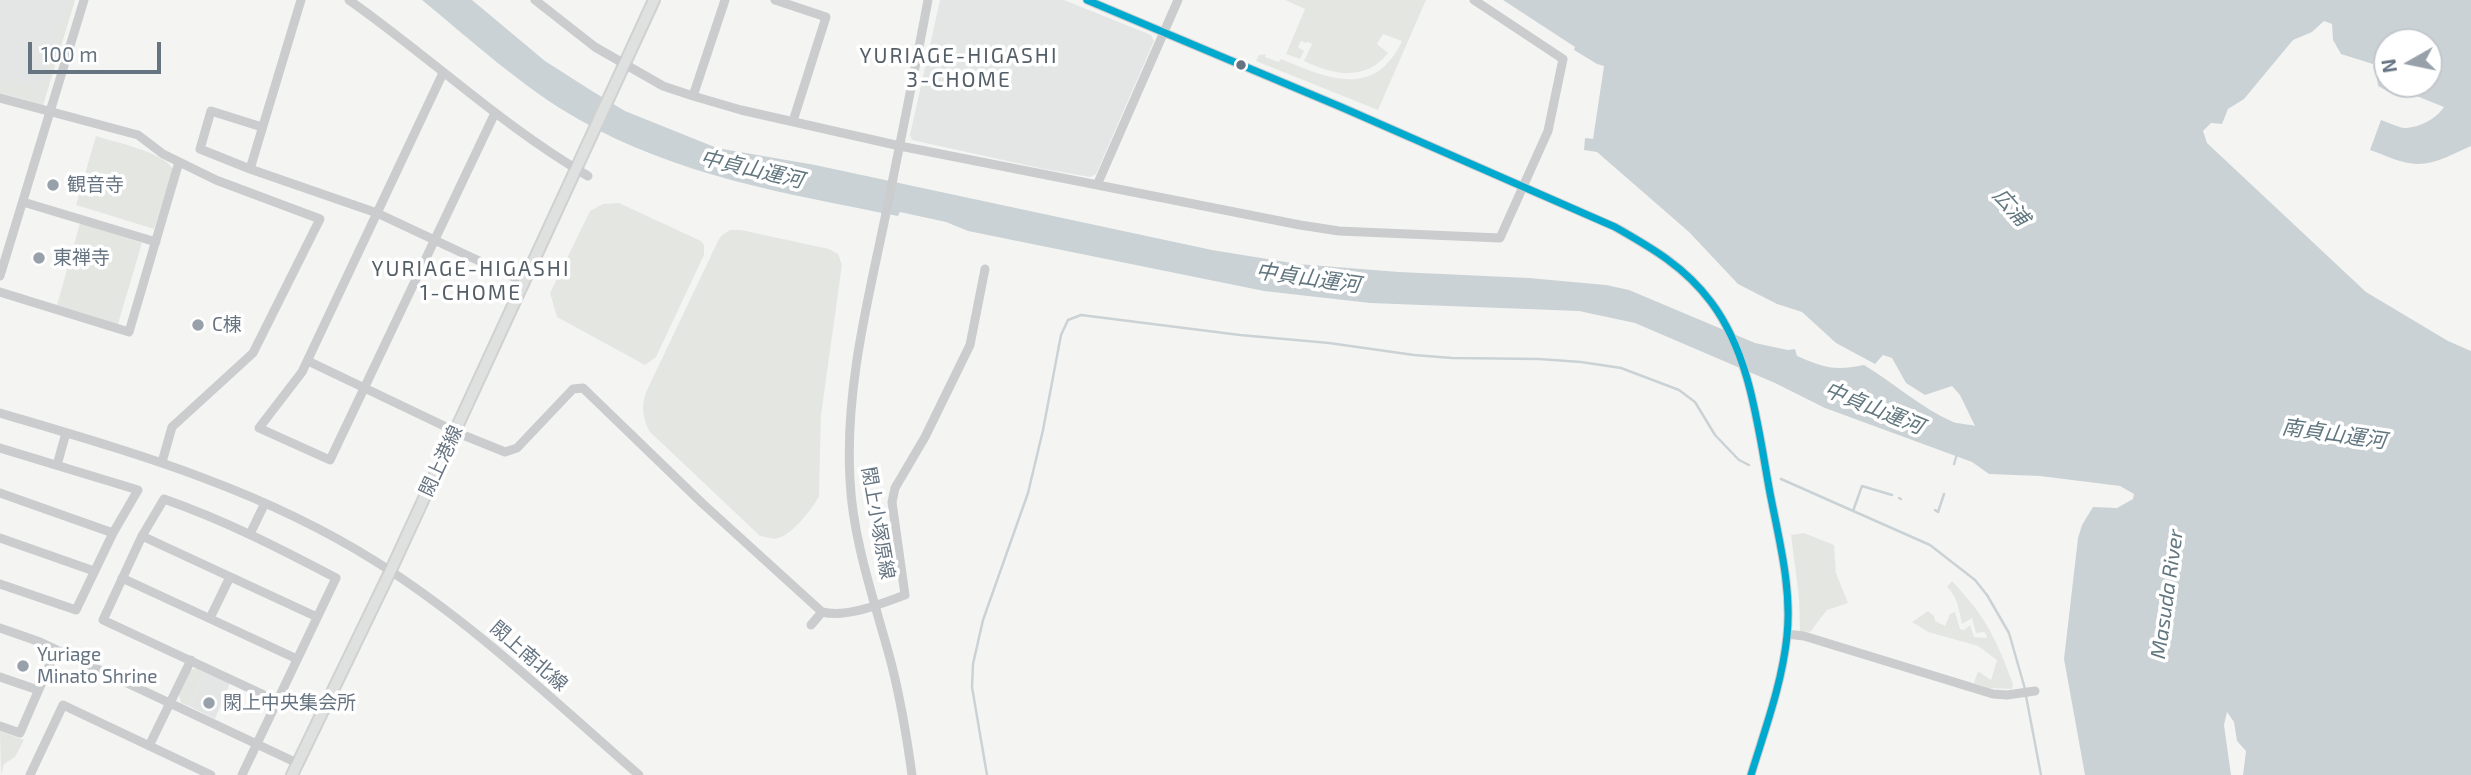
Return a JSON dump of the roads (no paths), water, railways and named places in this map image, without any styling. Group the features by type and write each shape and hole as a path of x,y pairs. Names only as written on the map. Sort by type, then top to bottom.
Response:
{"main road":[{"path":"625,65 654,0"},
{"name":"閖上港線","path":"292,775 390,572 625,65"}],"street":[{"path":"0,276 84,0"},
{"path":"250,169 301,0"},
{"path":"349,0 554,157 588,176"},
{"path":"536,0 595,47 663,86 741,110 900,146 1300,225 1339,231 1500,239 1548,131 1563,59 1474,0"},
{"path":"693,96 725,0"},
{"path":"775,0 826,17 793,121"},
{"path":"900,146 928,0"},
{"path":"1087,0 1615,227 1658,251 1699,287 1729,331 1749,386 1786,582 1787,634 1778,687 1751,775"},
{"path":"1097,185 1178,0"},
{"path":"443,73 302,372 259,428 330,460 495,113"},
{"path":"0,98 138,135 163,154 216,180 320,219 253,354 172,427 162,462"},
{"path":"262,127 211,111 200,149 377,214 524,282"},
{"name":"閖上小塚原線","path":"900,146 852,389 848,437 850,484 858,533 900,701 912,775"},
{"path":"0,292 129,332 179,162"},
{"path":"23,202 156,242"},
{"path":"307,361 454,432 497,450 510,452 522,443 573,389 583,388 702,503 822,612 835,614 905,595 892,502 895,488 925,437 970,345 985,269"},
{"name":"閖上南北線","path":"0,414 162,462 265,503 374,560 484,639 639,775"},
{"path":"57,466 66,433"},
{"path":"0,448 138,490 113,533 76,610 0,584"},
{"path":"0,494 113,533"},
{"path":"242,775 278,701 335,578 250,534 164,499 142,536 103,620 278,701"},
{"path":"250,534 265,503"},
{"path":"142,536 317,617"},
{"path":"0,538 94,571"},
{"path":"210,618 230,577"},
{"path":"122,578 297,659"},
{"path":"811,625 822,612"},
{"path":"0,628 57,650 298,763"},
{"path":"1787,634 1804,636 1993,694 2032,692"},
{"path":"0,726 20,733 57,650"},
{"path":"149,746 191,660"},
{"path":"0,677 38,690"},
{"path":"30,775 63,705 211,775"}],"water":[{"path":"422,0 472,0 545,61 625,111 717,148 815,165 1212,250 1298,264 1529,278 1606,285 1629,290 1755,343 1795,349 1797,356 1815,363 1837,368 1864,365 1941,416 1953,422 1975,426 1960,395 1952,386 1925,395 1906,383 1892,358 1883,355 1875,364 1836,343 1802,312 1777,304 1738,284 1689,232 1597,152 1584,150 1585,138 1593,139 1604,66 1574,50 1575,47 1503,0 2471,0 2471,146 2425,164 2400,161 2370,150 2381,120 2404,128 2421,125 2444,107 2422,98 2443,98 2443,28 2373,28 2373,64 2341,54 2333,40 2332,24 2324,21 2312,32 2293,40 2244,99 2228,109 2222,124 2211,123 2203,131 2207,143 2366,292 2448,341 2471,351 2471,775 2243,775 2246,751 2237,741 2234,722 2227,712 2224,725 2231,775 2085,775 2064,659 2078,538 2093,507 2117,508 2133,499 2134,494 2120,486 2040,476 1989,474 1972,462 1825,408 1775,383 1635,323 1579,311 1370,303 1264,291 968,231 946,222 900,212 898,216 734,181 654,155 616,139 557,106"}],"waterway":[{"path":"987,775 972,687 973,664 983,620 1028,493 1061,335 1068,320 1081,315 1414,355 1539,359 1621,368 1679,390 1695,402 1715,435 1739,460 1749,465"},
{"path":"1954,464 1957,454"},
{"path":"1781,479 1930,545 1975,580 2009,633 2025,689"},
{"path":"1853,511 1862,486 1892,495"},
{"path":"1935,510 1938,512 1944,494"},
{"path":"2026,696 2041,775"}],"place":[{"name":"観音寺","path":"53,185"},
{"name":"東禅寺","path":"39,258"},
{"name":"C棟","path":"198,325"},
{"name":"Yuriage Minato Shrine","path":"23,666"},
{"name":"閖上中央集会所","path":"209,703"}],"district":[{"name":"YURIAGE-HIGASHI 3-CHOME","path":"959,68"},
{"name":"YURIAGE-HIGASHI 1-CHOME","path":"471,281"}],"water label":[{"name":"中貞山運河","path":"752,169"},
{"name":"広浦","path":"2011,207"},
{"name":"中貞山運河","path":"1308,278"},
{"name":"中貞山運河","path":"1874,408"},
{"name":"南貞山運河","path":"2334,434"},
{"name":"Masuda River","path":"2167,594"}]}
